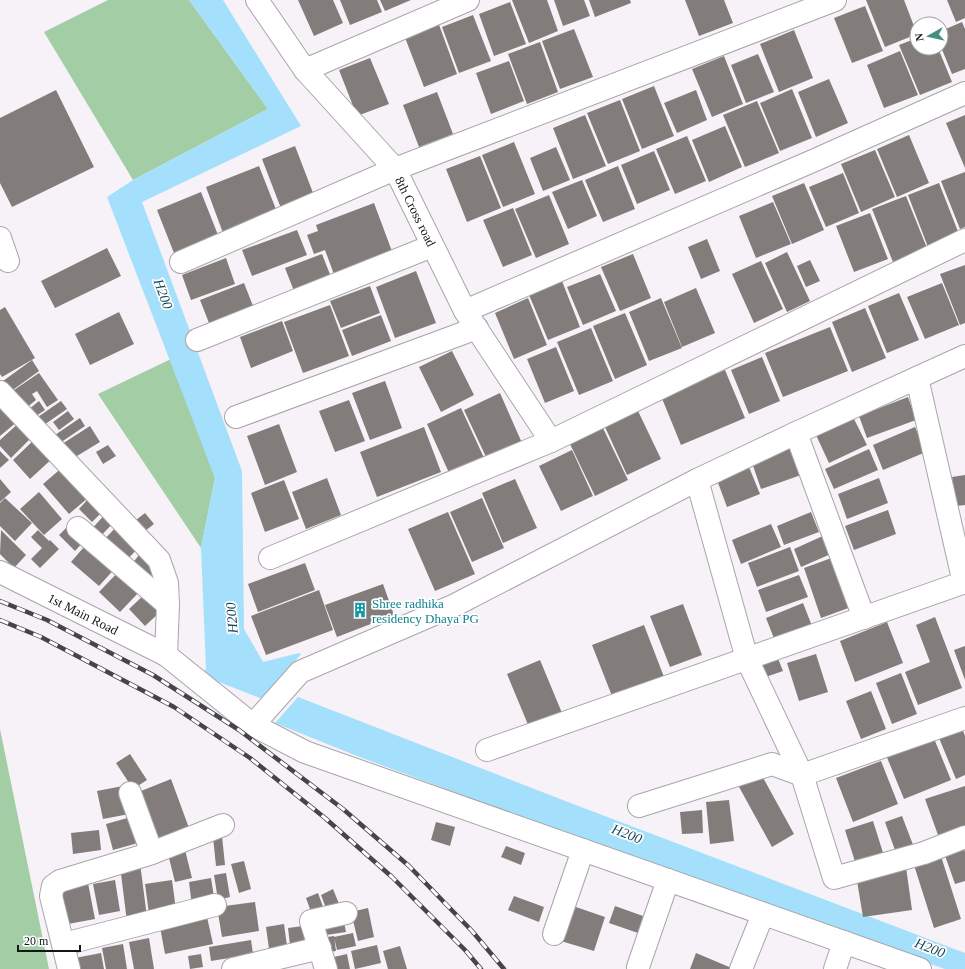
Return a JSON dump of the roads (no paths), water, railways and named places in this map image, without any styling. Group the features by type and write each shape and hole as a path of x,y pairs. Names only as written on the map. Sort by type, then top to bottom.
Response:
{"street":[{"name":"8th Cross road","path":"257,0 304,70 395,169 432,246 471,320 551,441"},
{"path":"304,70 468,0"},
{"path":"182,262 395,169 835,0"},
{"path":"236,418 471,320 815,160 965,93"},
{"path":"0,238 8,261"},
{"path":"270,558 551,441 965,240"},
{"path":"197,340 432,246"},
{"path":"253,726 300,672 455,605 697,480 965,356"},
{"path":"487,750 964,583 917,378"},
{"path":"0,392 159,560 167,583 168,605 166,655"},
{"path":"796,433 864,618"},
{"path":"697,480 747,659 802,775 834,878 924,853 965,837"},
{"path":"78,528 168,605"},
{"name":"1st Main Road","path":"0,572 166,655 253,726 306,752 920,969"},
{"path":"639,806 772,764 802,775 965,718"},
{"path":"130,793 152,853"},
{"path":"69,969 51,896 54,886 60,881 152,853 223,825"},
{"path":"554,934 583,850"},
{"path":"638,967 668,880"},
{"path":"64,944 216,905"},
{"path":"326,969 311,921 346,914"},
{"path":"741,969 763,914"},
{"path":"835,969 844,942"},
{"path":"233,969 320,948"}],"water":[{"name":"H200","path":"189,0 223,0 301,126 142,202 242,471 244,629 263,662 299,653 301,654 265,700 201,675 206,669 201,548 215,478 107,197 133,180 268,109"},
{"name":"H200","path":"298,697 568,802 965,953 965,969 945,969 772,910 357,756 275,723"}],"railway":[{"path":"0,601 47,620 153,675 239,730 343,809 409,866 472,931 504,969"},
{"path":"0,620 41,637 174,707 250,758 325,818 392,877 466,951 481,969"}],"place":[{"name":"Shree radhika residency Dhaya PG","path":"360,610"}]}
